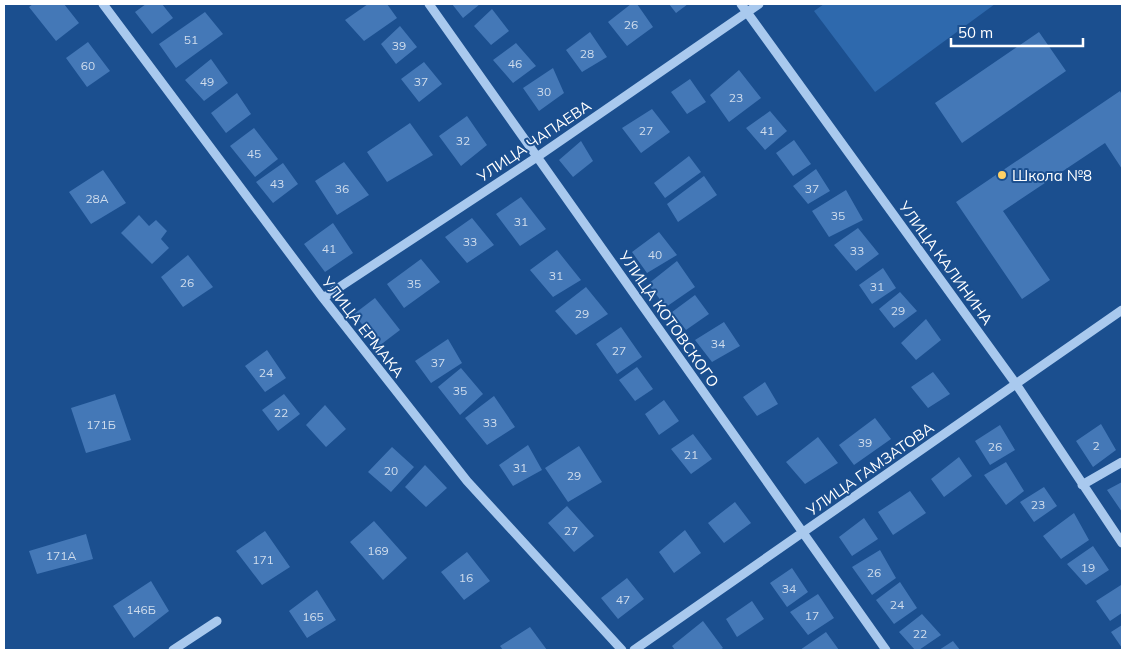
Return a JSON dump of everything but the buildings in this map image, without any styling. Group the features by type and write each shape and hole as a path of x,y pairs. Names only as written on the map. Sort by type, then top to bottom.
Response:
{"street":[{"name":"УЛИЦА ЕРМАКА","path":"103,4 323,298 467,481 622,650"},
{"name":"УЛИЦА КОТОВСКОГО","path":"429,4 886,650"},
{"name":"УЛИЦА КАЛИНИНА","path":"741,4 1016,384 1122,543"},
{"name":"УЛИЦА ЧАПАЕВА","path":"323,298 537,157 759,4"},
{"name":"УЛИЦА ГАМЗАТОВА","path":"634,650 1122,310"},
{"path":"1082,485 1122,462"},
{"path":"174,650 217,621"}],"shaded area":[{"path":"824,4 995,4 875,92 814,11"}],"place":[{"name":"Школа №8","path":"1002,175"}]}
